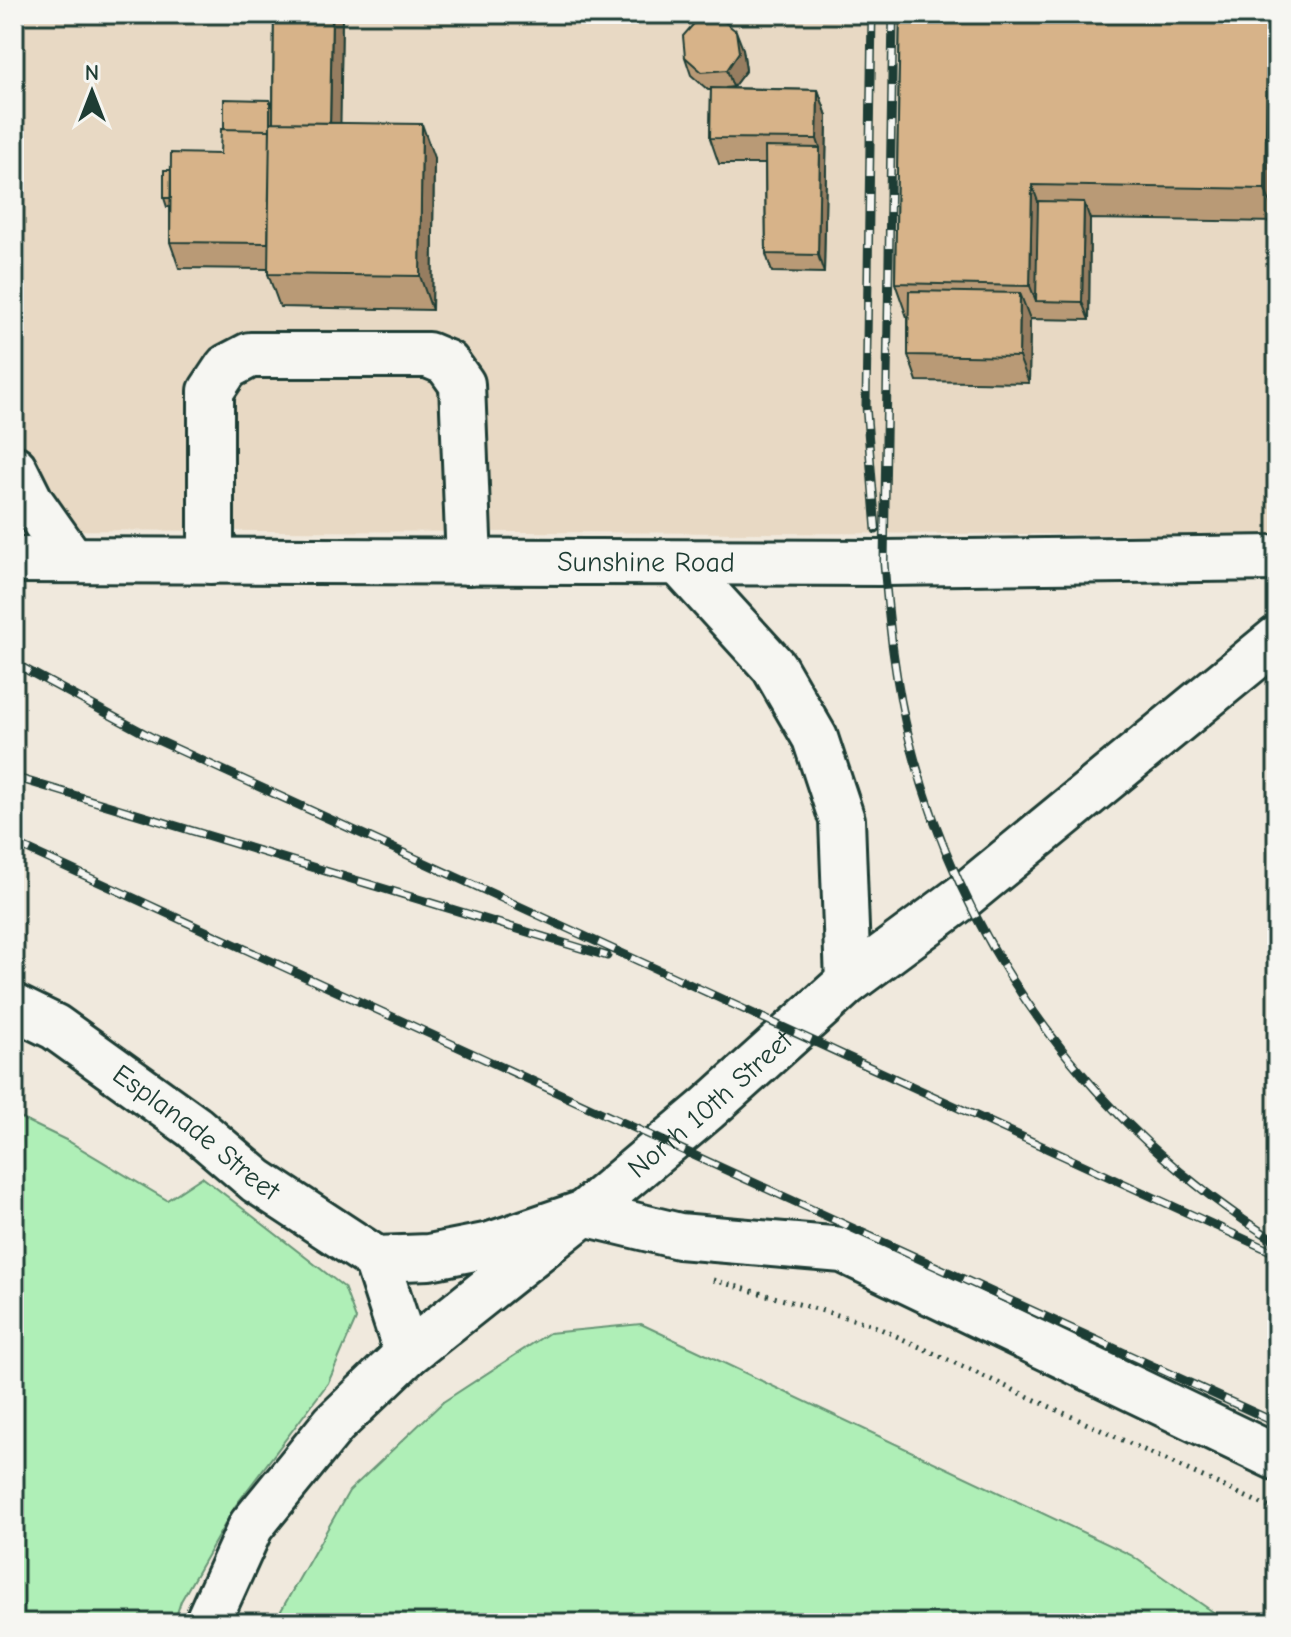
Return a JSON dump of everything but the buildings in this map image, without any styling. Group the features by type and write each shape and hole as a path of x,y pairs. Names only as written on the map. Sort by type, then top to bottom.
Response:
{"street":[{"path":"211,561 211,391 227,367 250,355 428,355 447,363 462,384 469,562"},
{"path":"14,468 31,502 72,560"},
{"name":"Sunshine Road","path":"14,560 679,563 1277,558"},
{"path":"679,563 774,667 815,738 842,820 848,982"},
{"name":"North 10th Street","path":"207,1623 251,1526 334,1424 407,1354 584,1213 707,1109 848,982 964,896 1277,639"},
{"name":"Esplanade Street","path":"14,1007 55,1027 194,1127 257,1181 376,1259"},
{"path":"407,1354 376,1259 429,1257 490,1245 584,1213 679,1236 843,1250 1277,1458"}],"path":[{"path":"698,1275 870,1324 1277,1511"}],"shaded area":[{"path":"14,14 1277,14 1277,535 14,530"}],"green space":[{"path":"14,1115 68,1141 167,1200 202,1177 344,1287 356,1319 328,1383 236,1505 181,1601 174,1623 14,1623"},
{"path":"641,1324 1131,1555 1229,1623 274,1623 349,1491 443,1402 549,1333"}],"railway":[{"path":"872,14 866,406 876,530"},
{"path":"893,14 884,563 900,698 934,819 964,892 1001,962 1045,1028 1095,1089 1150,1145 1211,1196 1277,1242"},
{"path":"14,663 153,738 1277,1254"},
{"path":"14,777 607,956"},
{"path":"14,843 1277,1423"}]}
